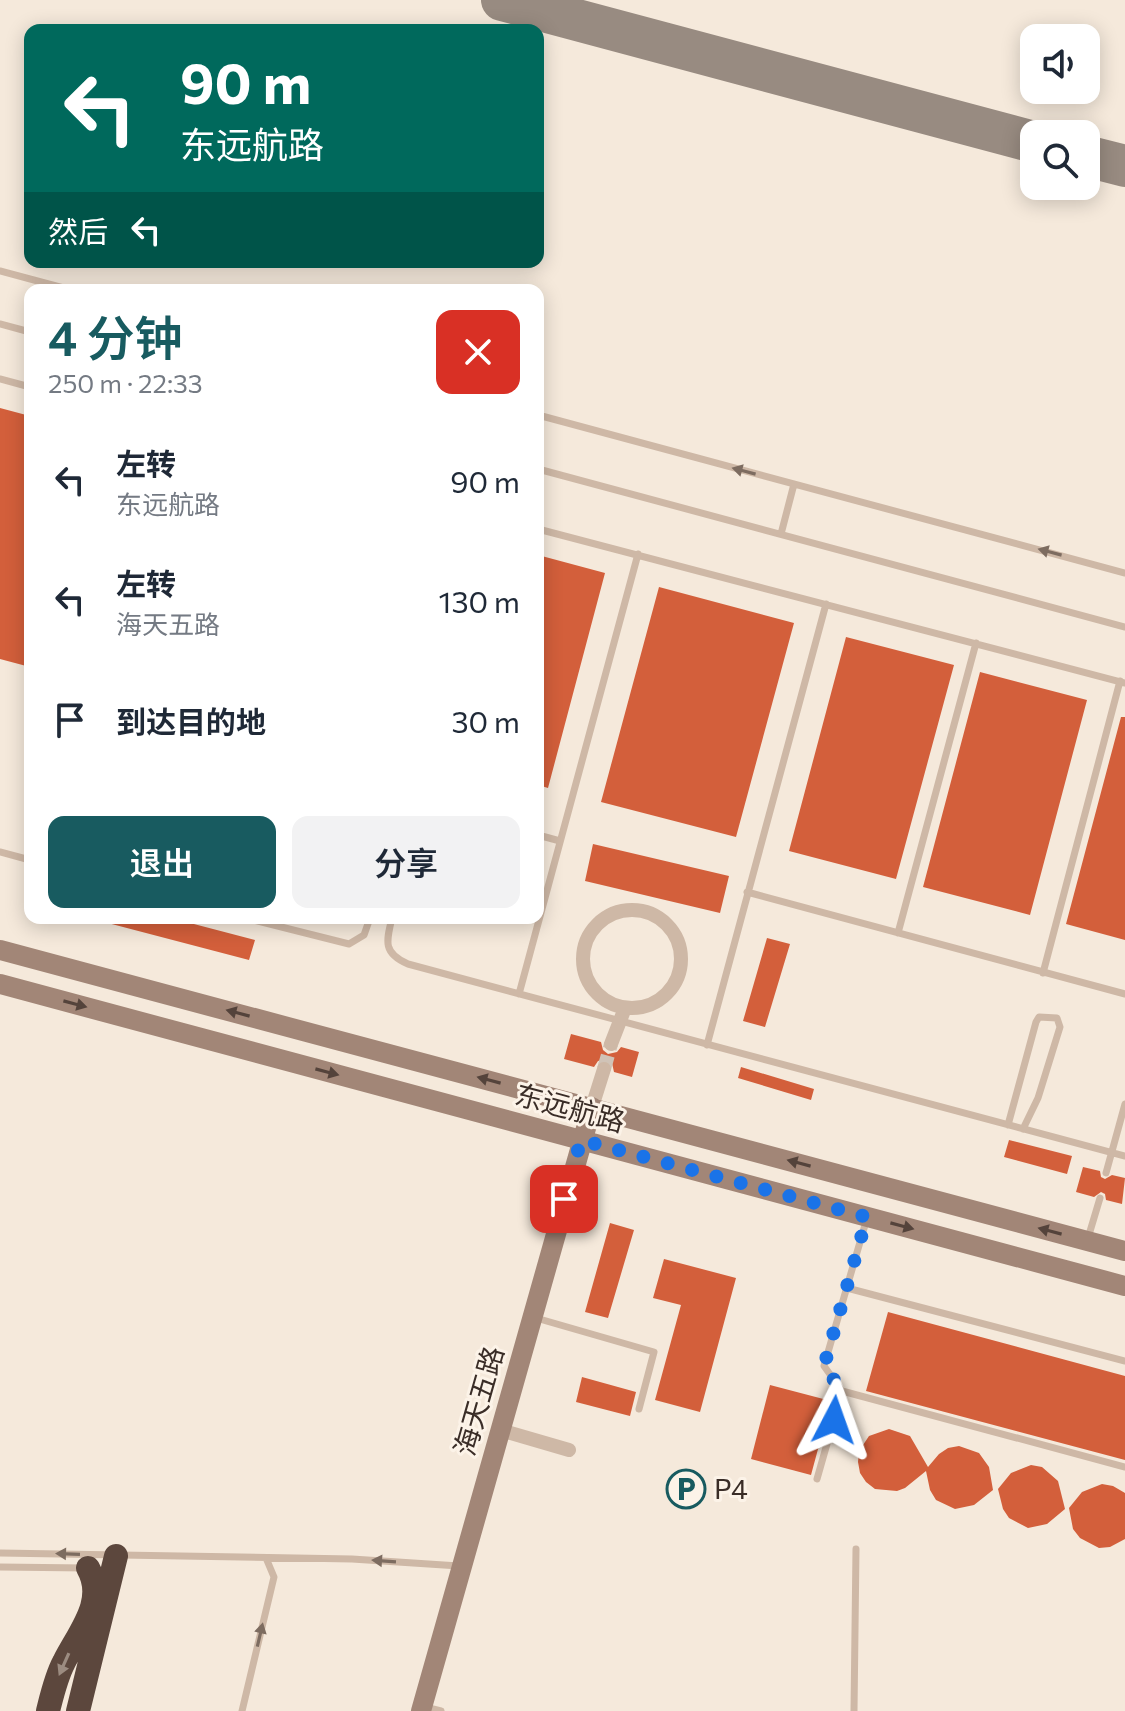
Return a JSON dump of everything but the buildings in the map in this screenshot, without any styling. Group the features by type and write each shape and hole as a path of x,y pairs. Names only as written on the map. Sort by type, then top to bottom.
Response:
{"highway":[{"path":"78,1711 116,1556"},
{"path":"48,1711 62,1665 95,1603 96,1582 88,1568"}],"street":[{"path":"611,1044 622,1015 661,999 674,985 681,968 680,949 673,931 661,919 645,911 628,909 611,914 597,924 585,943 583,964 590,985 622,1015"},
{"name":"东远航路","path":"0,950 1125,1251"},
{"name":"东远航路","path":"0,984 1125,1286"},
{"path":"592,1107 604,1069"},
{"name":"海天五路","path":"428,1710 462,1566 592,1107"},
{"path":"500,1430 569,1450"}],"lane":[{"path":"0,271 49,284"},
{"path":"0,324 24,330"},
{"path":"0,379 24,385"},
{"path":"544,417 1125,573"},
{"path":"544,471 1125,627"},
{"path":"781,534 794,484"},
{"path":"544,530 1122,682 1043,973"},
{"path":"544,901 638,554"},
{"path":"707,1045 826,604"},
{"path":"898,933 976,643"},
{"path":"544,837 560,841"},
{"path":"0,852 24,858"},
{"path":"747,892 1125,994"},
{"path":"270,924 349,944 364,935 368,924"},
{"path":"391,924 389,950 395,958 519,994 622,1015 707,1045 1125,1156"},
{"path":"519,994 538,924"},
{"path":"1008,1125 1036,1022 1039,1017 1057,1018 1060,1027 1038,1098 1023,1129"},
{"path":"1106,1173 1125,1104"},
{"path":"1087,1241 1100,1198"},
{"path":"867,1217 824,1366 842,1391 1125,1467"},
{"path":"847,1288 1125,1361"},
{"path":"531,1316 654,1352 639,1409"},
{"path":"817,1479 842,1391"},
{"path":"854,1711 856,1549"},
{"path":"0,1553 352,1559 462,1566"},
{"path":"242,1711 274,1577 266,1558"},
{"path":"0,1567 88,1568"}],"taxiway":[{"path":"502,0 1020,138"},
{"path":"1100,160 1125,166"}],"tunnel":[{"path":"604,1069 611,1044"}],"place":[{"name":"P4","path":"686,1489"}],"route":[{"path":"564,1199 581,1140 867,1217 824,1366 842,1391 834,1420"}]}
